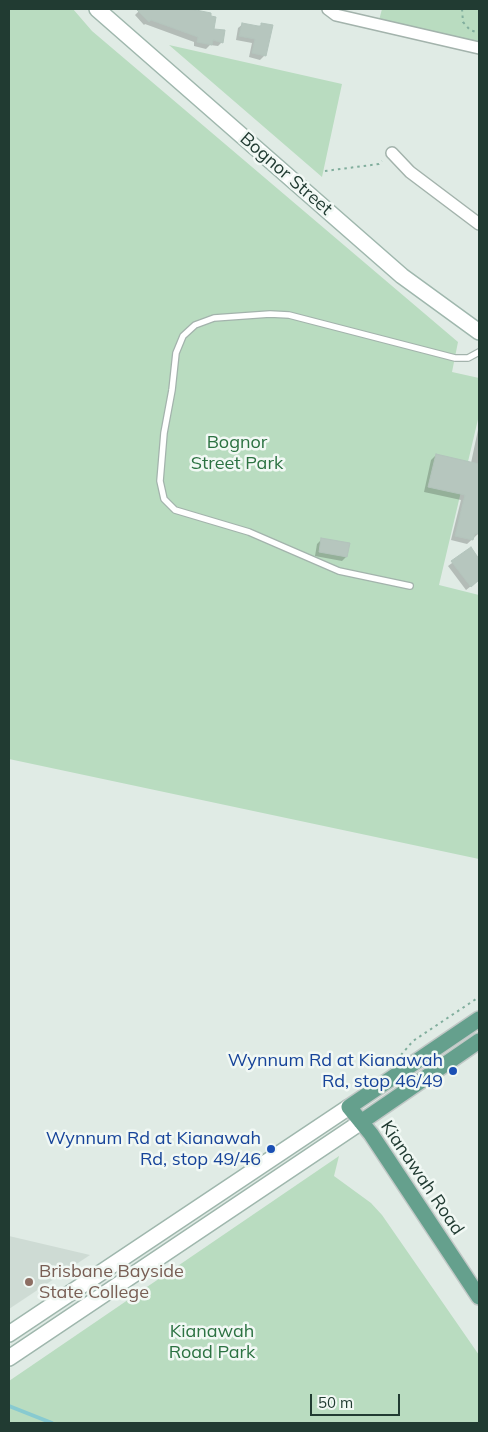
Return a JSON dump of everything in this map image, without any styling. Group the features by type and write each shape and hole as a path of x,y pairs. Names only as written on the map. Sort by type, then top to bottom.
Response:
{"main road":[{"name":"Bognor Street","path":"98,9 402,276 479,332"},
{"path":"9,1334 479,1019"},
{"path":"9,1358 479,1041"},
{"name":"Kianawah Road","path":"349,1107 479,1297"}],"street":[{"path":"328,9 336,15 479,48"},
{"path":"392,154 410,172 479,224"}],"lane":[{"path":"410,586 339,571 249,532 175,510 164,499 160,481 164,433 172,390 176,353 183,336 195,325 214,318 270,314 289,315 456,358 468,358 479,352"}],"path":[{"path":"462,9 463,22 470,30 479,33"},
{"path":"325,171 379,164 392,154"}],"shaded area":[{"name":"Brisbane Bayside State College","path":"9,1236 90,1255 9,1309"}],"green space":[{"name":"Bognor Street Park","path":"9,9 73,9 92,31 458,342 452,372 479,378 479,415 439,585 479,595 479,859 9,759"},
{"path":"382,9 479,9 479,48 378,24"},
{"path":"169,45 342,84 322,177"},
{"name":"Kianawah Road Park","path":"339,1156 334,1176 371,1203 382,1215 479,1355 479,1423 9,1423 9,1381"}],"building":[{"path":"136,9 191,9 211,13 211,16 216,17 214,29 225,30 223,43 213,40 212,45 197,42 198,37 151,20 149,22"},
{"path":"242,23 258,26 261,26 261,23 273,25 266,56 252,53 255,39 239,36"},
{"path":"436,454 479,464 479,534 475,533 473,540 455,536 465,495 428,487"},
{"path":"321,538 350,543 347,557 319,552"},
{"path":"471,547 479,559 479,580 471,587 451,561"}],"waterway":[{"path":"9,1406 52,1423"}],"place":[{"name":"Wynnum Rd at Kianawah Rd, stop 46/49","path":"453,1071"},
{"name":"Wynnum Rd at Kianawah Rd, stop 49/46","path":"271,1149"},
{"name":"Brisbane Bayside State College","path":"29,1282"}]}
